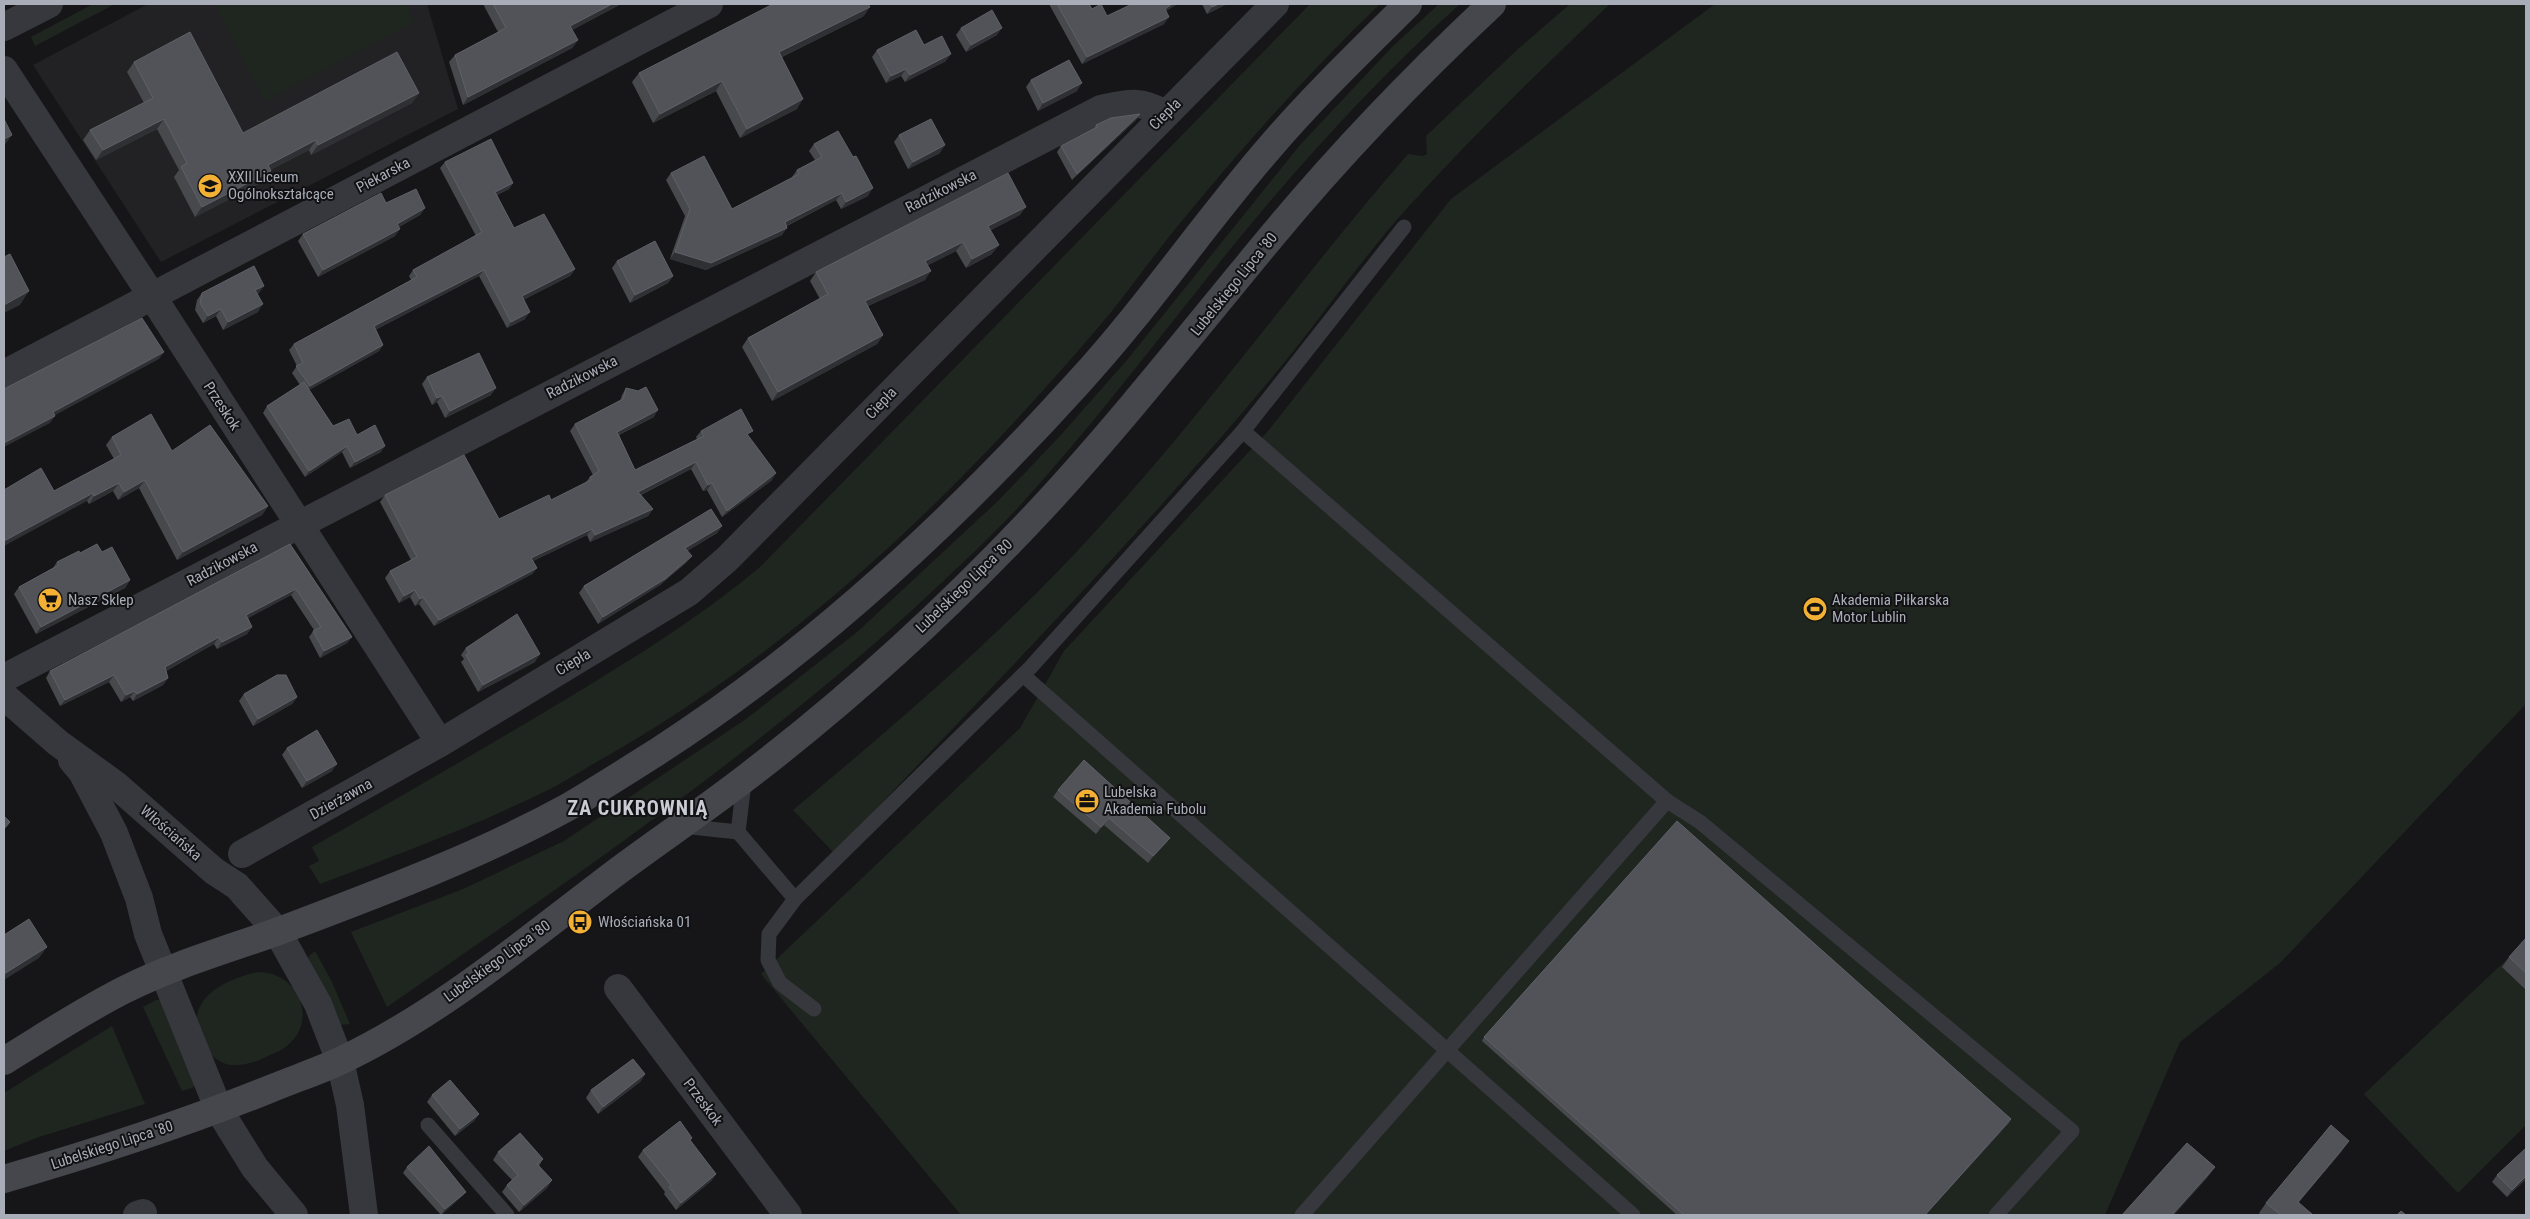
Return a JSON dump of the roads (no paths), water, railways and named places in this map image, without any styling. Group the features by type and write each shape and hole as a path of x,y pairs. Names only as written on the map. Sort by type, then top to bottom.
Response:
{"main road":[{"path":"4,1061 122,991 164,972 277,932 439,868 569,807 664,747 778,666 859,599 968,497 1079,382 1270,147 1342,70 1408,4"},
{"name":"Lubelskiego Lipca '80","path":"4,1179 219,1110 340,1060 377,1041 448,997 748,776 847,695 948,604 1047,503 1167,366 1274,234 1339,159 1427,64 1492,4"}],"street":[{"path":"4,28 49,4"},
{"name":"Piekarska","path":"4,374 709,4"},
{"name":"Ciepła","path":"440,743 689,592 727,559 1165,114 1267,7"},
{"name":"Przeskok","path":"4,70 440,743"},
{"name":"Radzikowska","path":"4,678 1101,109 1131,102 1150,105 1165,114"},
{"name":"Włościańska","path":"4,696 58,743 116,785 214,871 237,886 277,932 318,1004 340,1060"},
{"name":"Włościańska","path":"58,743 82,772 114,833 139,898 148,934 219,1110"},
{"name":"Dzierżawna","path":"242,854 440,743"},
{"name":"Przeskok","path":"618,988 788,1215"},
{"path":"340,1060 350,1105 364,1215"},
{"path":"219,1110 255,1168 294,1215"}],"lane":[{"path":"814,1009 780,983 768,960 769,934 795,899 1023,675 1243,431 1404,227"},
{"path":"1243,431 1667,801 1700,822 2072,1131 1996,1215"},
{"path":"1023,675 1633,1215"},
{"path":"738,832 743,791 748,776"},
{"path":"1302,1215 1667,801"},
{"path":"680,826 738,832 795,899"},
{"path":"428,1125 507,1215"}],"place":[{"name":"XXII Liceum Ogólnokształcące","path":"210,186"},
{"name":"Nasz Sklep","path":"50,600"},
{"name":"Akademia Piłkarska Motor Lublin","path":"1815,609"},
{"name":"Lubelska Akademia Fubolu","path":"1087,801"},
{"name":"Włościańska 01","path":"580,922"}],"district":[{"name":"ZA CUKROWNIĄ","path":"638,808"}]}
